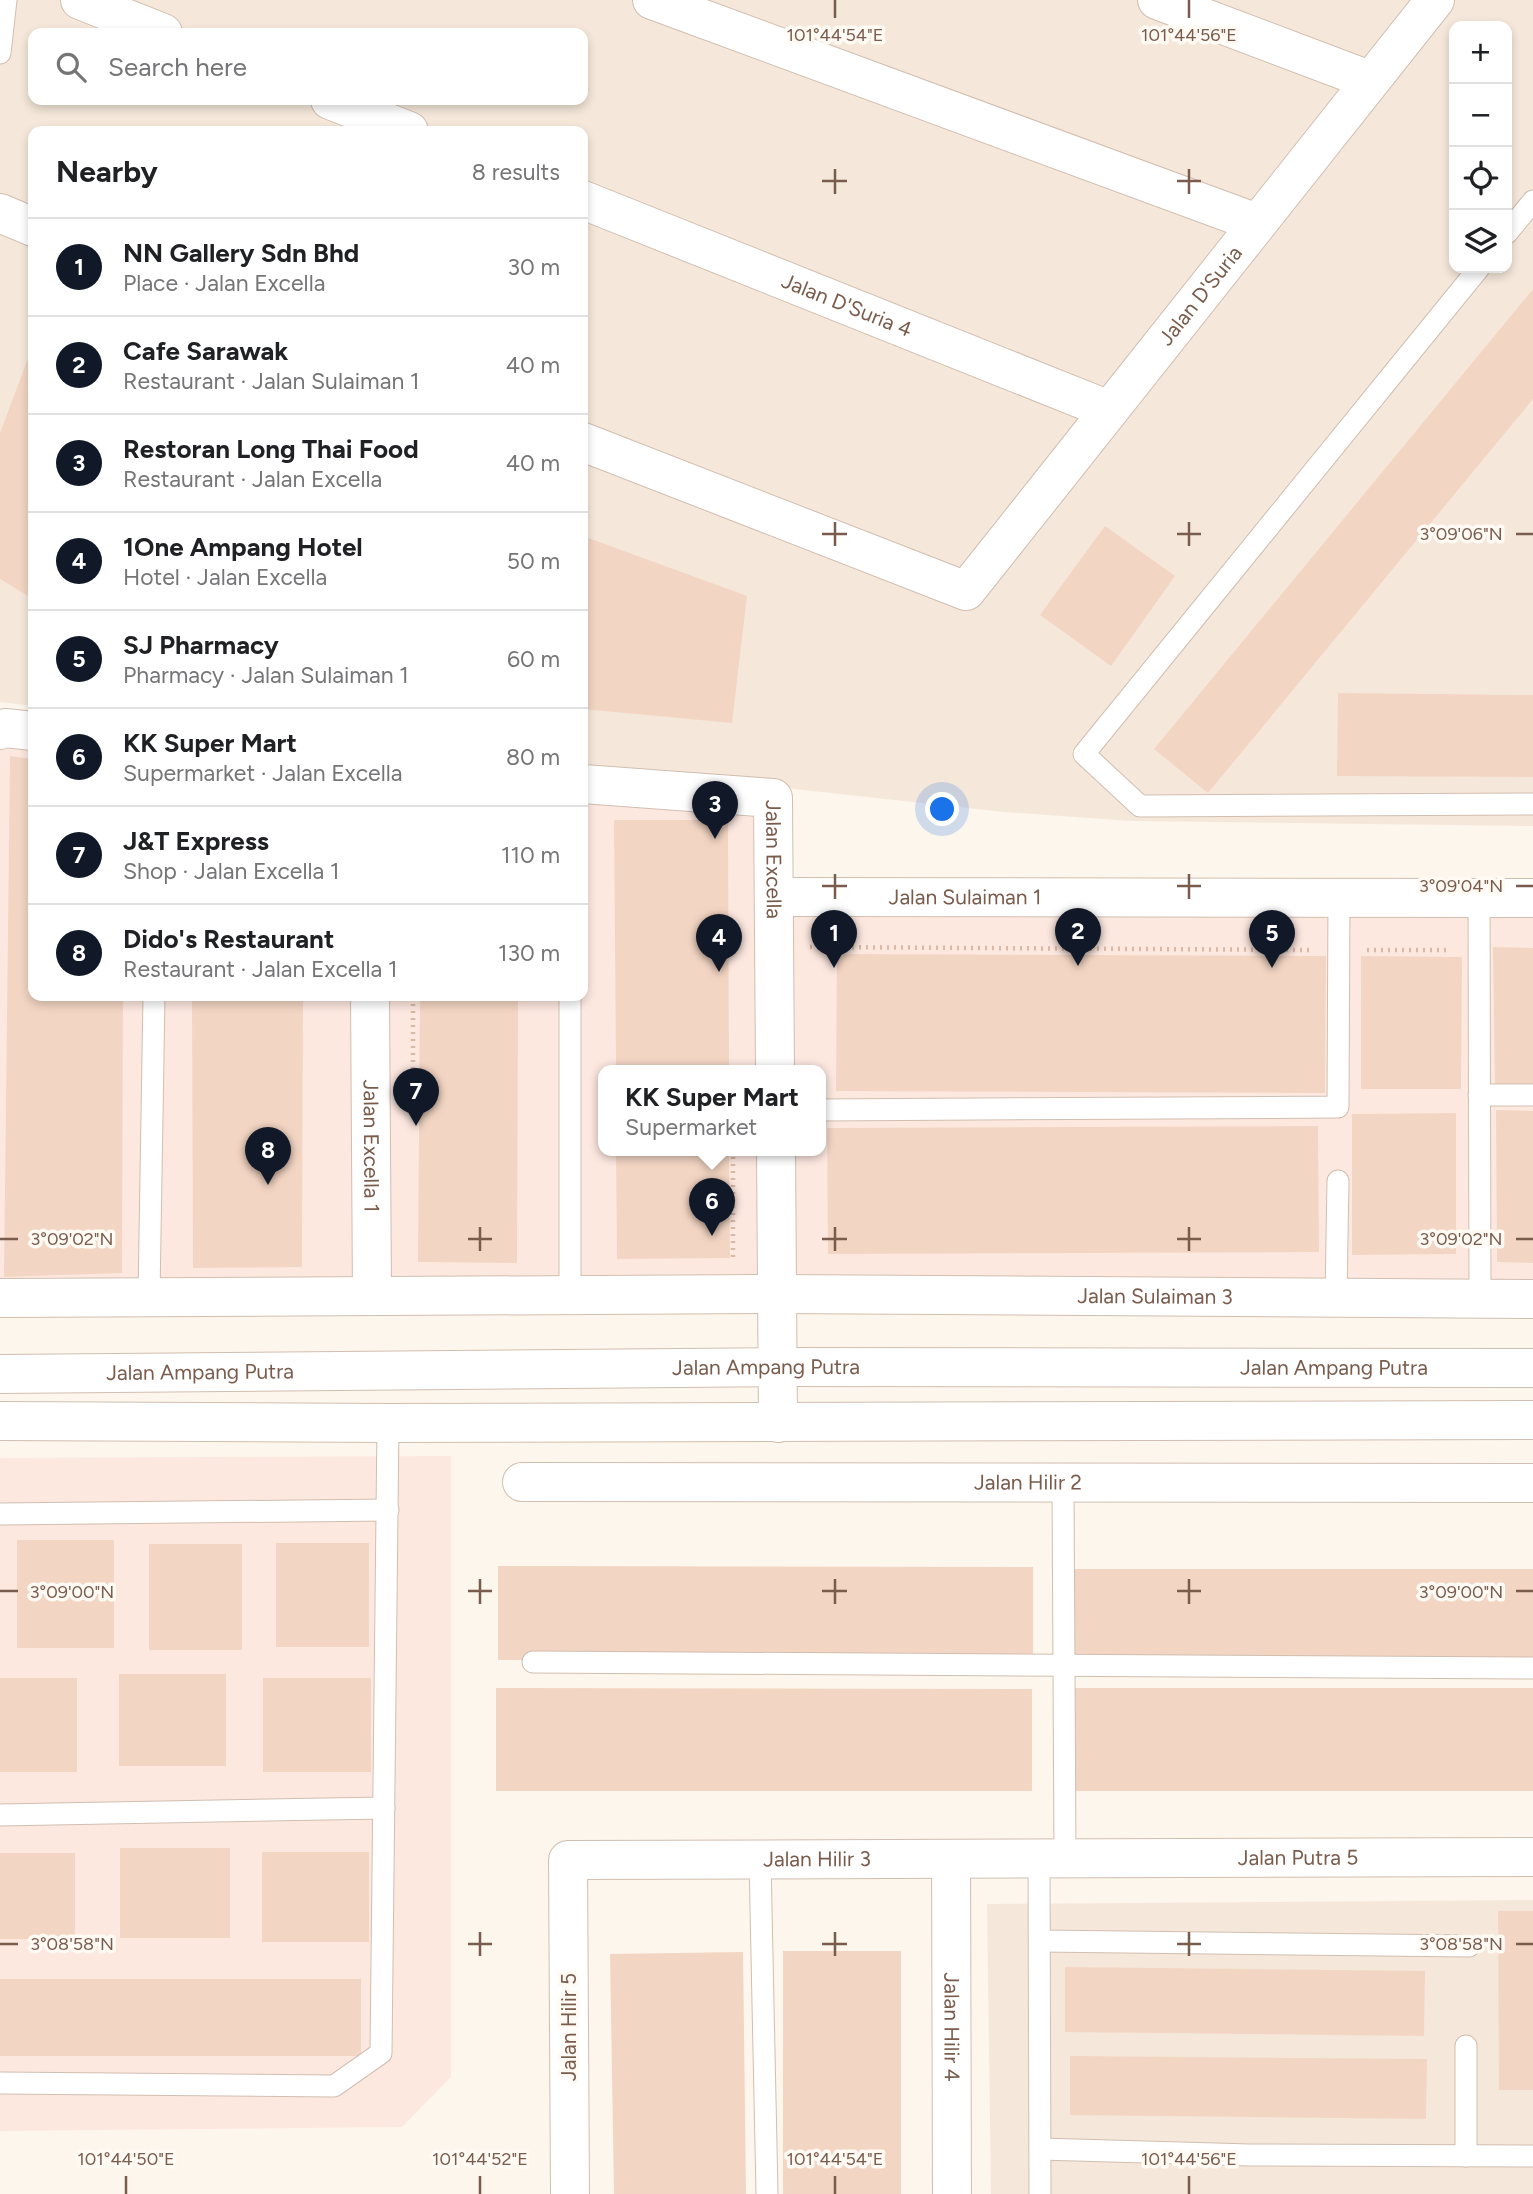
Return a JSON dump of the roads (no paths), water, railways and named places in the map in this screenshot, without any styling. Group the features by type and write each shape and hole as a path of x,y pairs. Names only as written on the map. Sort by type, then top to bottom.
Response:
{"street":[{"path":"80,0 150,28"},
{"path":"652,0 1256,223"},
{"path":"1157,0 1370,80"},
{"name":"Jalan D'Suria","path":"588,444 966,591 1435,0"},
{"path":"343,105 396,126"},
{"name":"Jalan D'Suria 4","path":"588,202 1109,410"},
{"path":"0,213 28,225"},
{"path":"0,730 28,730"},
{"name":"Jalan Excella","path":"588,784 773,798 775,1065"},
{"name":"Jalan Sulaiman 1","path":"774,897 1533,898"},
{"name":"Jalan Excella 1","path":"370,1001 372,1296"},
{"path":"776,1156 778,1423"},
{"name":"Jalan Sulaiman 3","path":"0,1298 777,1294 1533,1299"},
{"name":"Jalan Ampang Putra","path":"0,1374 778,1367 1533,1368"},
{"path":"0,1421 778,1423 1533,1420"},
{"name":"Jalan Hilir 2","path":"522,1482 1533,1483"},
{"name":"Jalan Putra 5","path":"1052,1858 1533,1857"},
{"name":"Jalan Hilir 3","path":"568,1860 1052,1858"},
{"name":"Jalan Hilir 4","path":"951,1859 952,2194"},
{"name":"Jalan Hilir 5","path":"568,1860 570,2194"}],"lane":[{"path":"0,53 6,0"},
{"path":"1512,227 1533,201"},
{"path":"1475,273 1084,754 1140,806 1533,804"},
{"path":"826,1110 1338,1107 1339,897"},
{"path":"1479,897 1480,1298"},
{"path":"149,1296 154,1001"},
{"path":"570,1001 570,1296"},
{"path":"1479,1095 1533,1096"},
{"path":"1336,1297 1338,1181"},
{"path":"0,2083 334,2086 381,2053 388,1423"},
{"path":"1040,2194 1040,1941 1052,1858 1064,1665 1063,1481"},
{"path":"0,1514 388,1510"},
{"path":"533,1662 1533,1668"},
{"path":"0,1815 384,1808"},
{"path":"760,1860 766,2194"},
{"path":"1040,1941 1469,1945"},
{"path":"1466,2046 1466,2155"},
{"path":"1040,2149 1250,2155 1533,2156"}],"place":[{"name":"Restoran Long Thai Food","path":"715,839"},
{"name":"Cafe Sarawak","path":"1078,966"},
{"name":"NN Gallery Sdn Bhd","path":"834,968"},
{"name":"SJ Pharmacy","path":"1272,968"},
{"name":"1One Ampang Hotel","path":"719,972"},
{"name":"J&T Express","path":"416,1126"},
{"name":"Dido's Restaurant","path":"268,1185"},
{"name":"KK Super Mart","path":"712,1236"}]}
